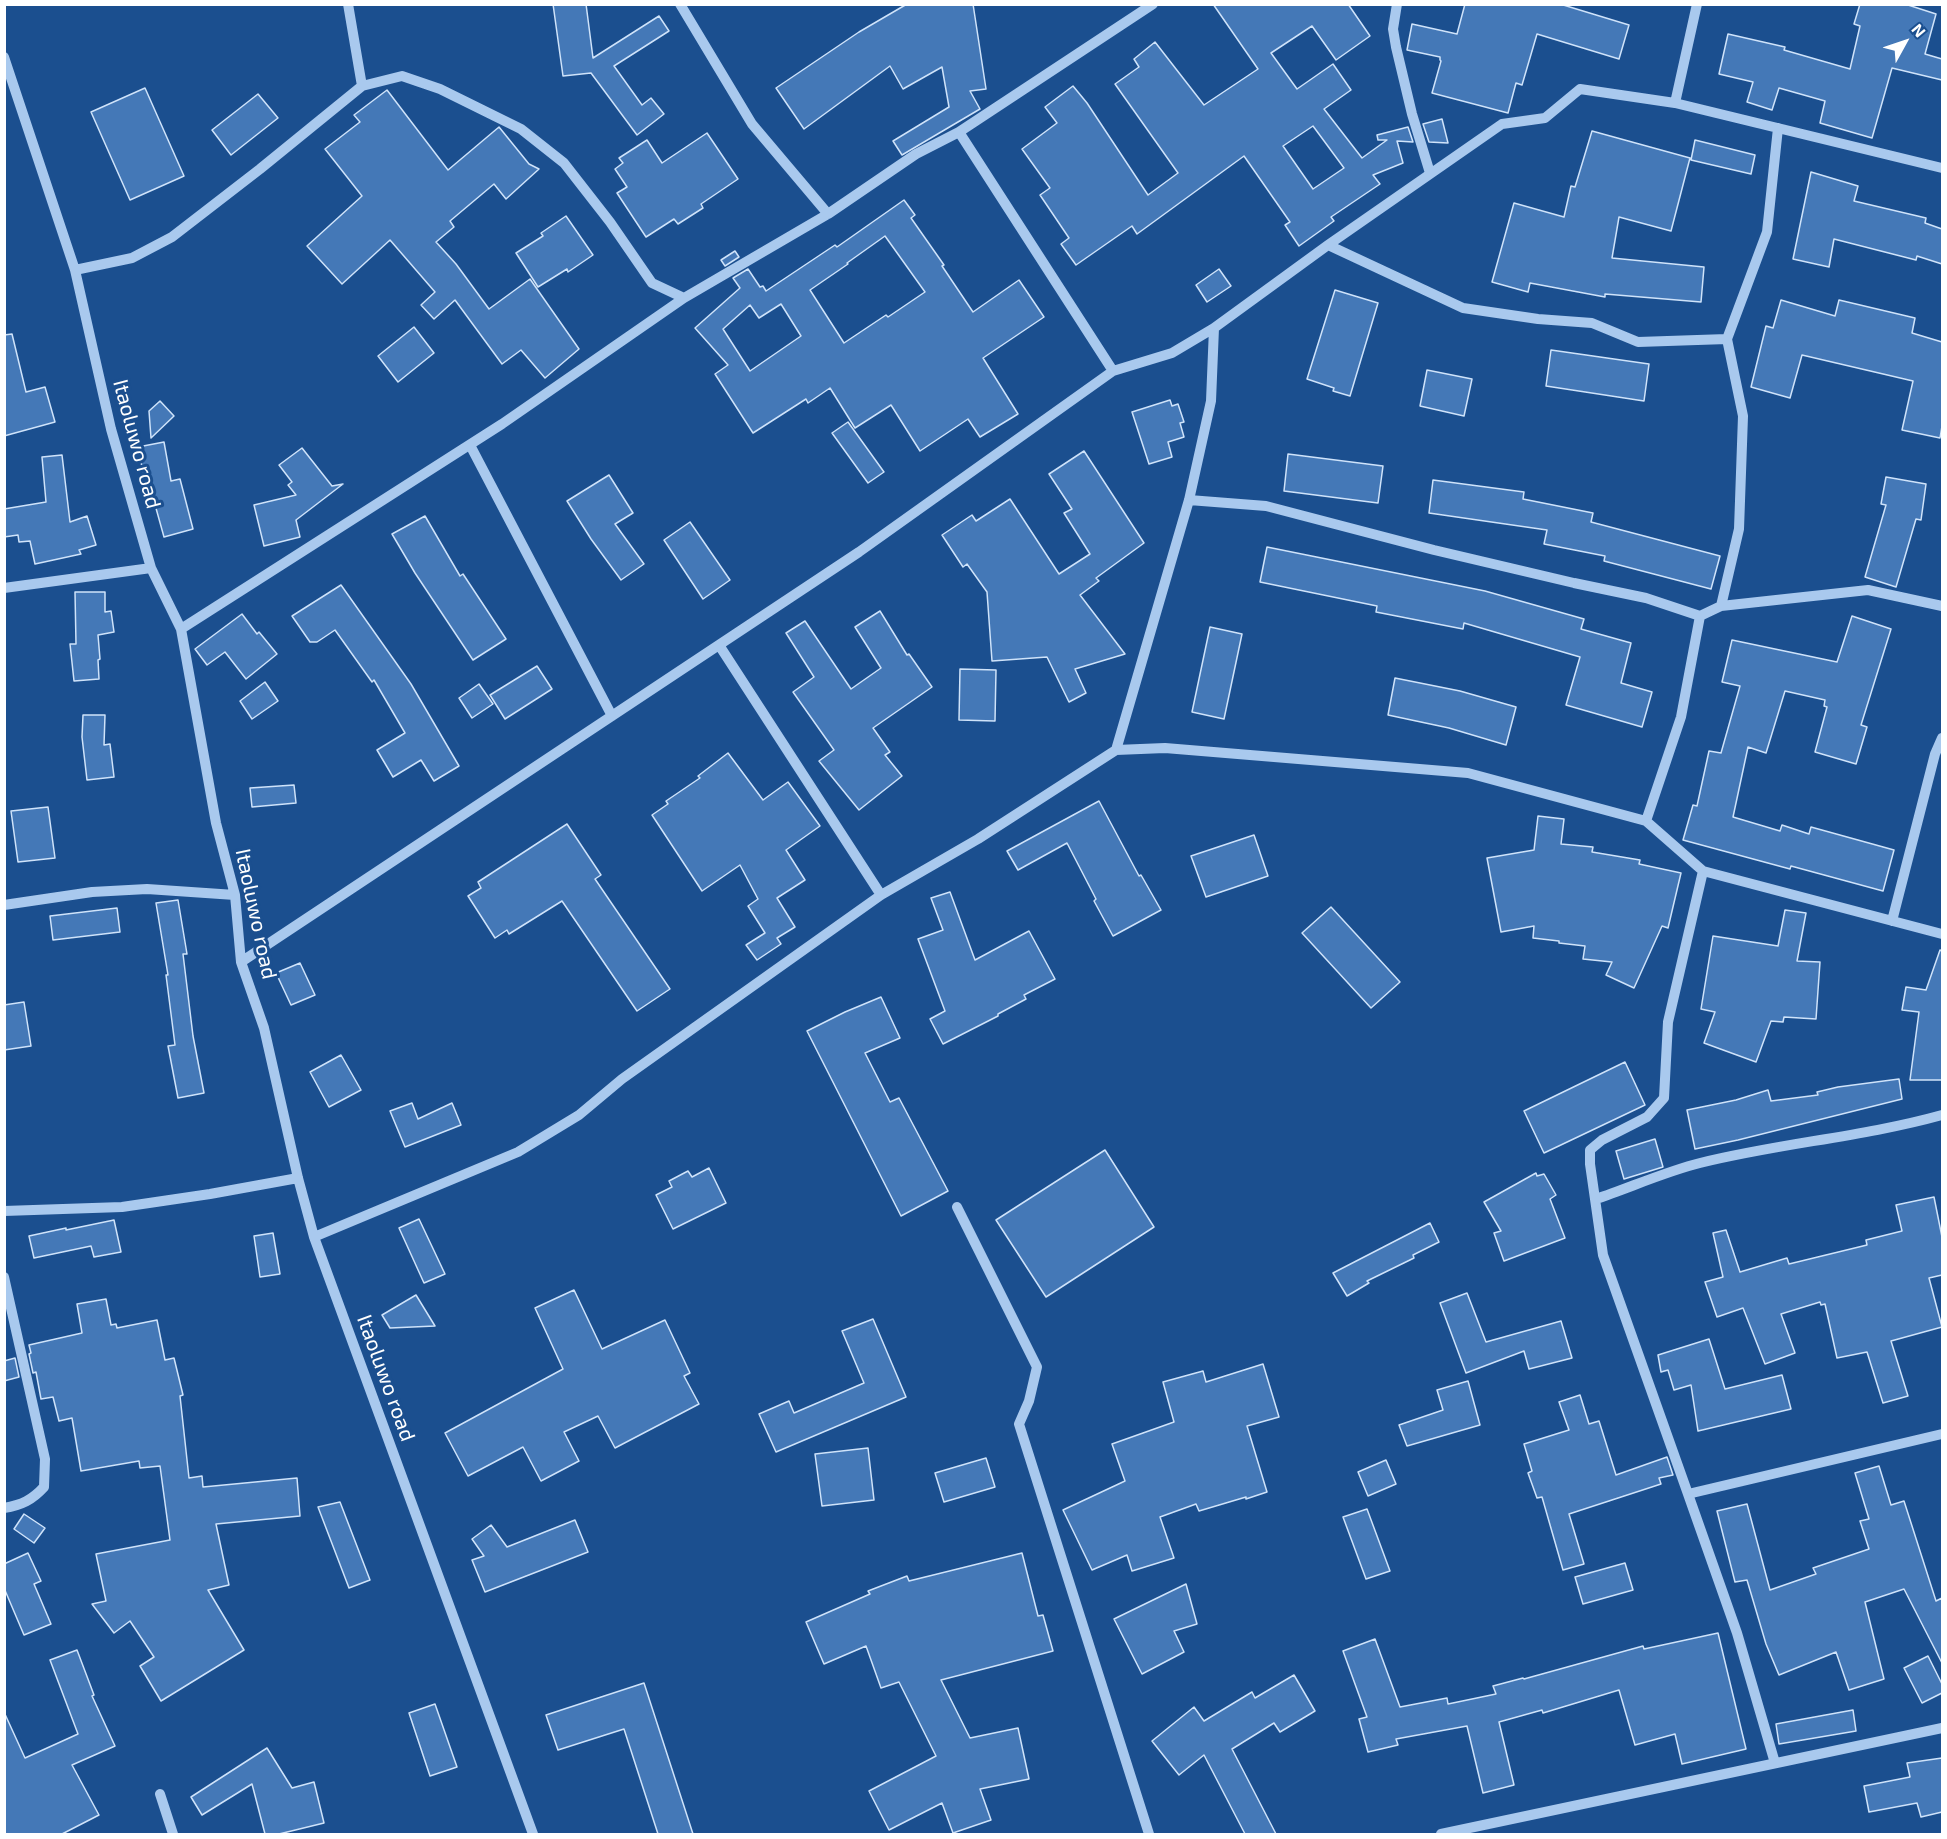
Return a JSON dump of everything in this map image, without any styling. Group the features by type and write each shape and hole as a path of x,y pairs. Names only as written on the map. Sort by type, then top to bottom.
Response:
{"street":[{"path":"348,4 362,86"},
{"path":"681,4 752,124 828,214"},
{"path":"182,629 502,424 684,298 828,214 916,154 959,132 1153,4"},
{"path":"1397,4 1394,29 1396,47 1412,114 1430,173"},
{"path":"1675,103 1697,4"},
{"name":"Itaoluwo road","path":"5,58 75,270 111,429 152,568 182,629 216,823 235,895 241,962 264,1028 298,1178 314,1237 533,1834"},
{"path":"75,270 132,258 172,237 260,170 362,86 402,76 440,89 521,129 564,163 610,222 652,283 684,298"},
{"path":"241,962 859,552 1113,371 1172,353 1214,328 1328,245 1502,124 1545,118 1580,89 1675,103 1942,168"},
{"path":"1721,606 1739,530 1743,416 1727,339 1767,232 1778,128"},
{"path":"959,132 1113,371"},
{"path":"1328,245 1462,308 1538,319 1592,323 1638,342 1727,339"},
{"path":"1116,750 1189,500 1211,401 1214,328"},
{"path":"470,445 612,716"},
{"path":"1189,500 1266,506 1446,553 1646,598 1700,616 1721,606 1868,590 1942,606"},
{"path":"4,588 152,568"},
{"path":"1646,822 1682,717 1700,616"},
{"path":"719,645 881,895"},
{"path":"1892,921 1935,754 1942,738"},
{"path":"314,1237 518,1152 579,1115 622,1079 881,895 978,839 1116,750 1165,748 1468,773 1646,822 1703,871 1942,934"},
{"path":"1703,871 1668,1022 1664,1098 1647,1117 1602,1140 1590,1150 1590,1164 1604,1254 1737,1633 1775,1763"},
{"path":"4,905 92,892 147,889 235,895"},
{"path":"1596,1199 1698,1163 1806,1141 1914,1123 1942,1115"},
{"path":"4,1212 122,1207 298,1178"},
{"path":"957,1207 1037,1367 1029,1401 1019,1424 1149,1834"},
{"path":"4,1277 45,1459 44,1487 33,1499 4,1508"},
{"path":"1688,1494 1942,1434"},
{"path":"1441,1834 1942,1728"},
{"path":"160,1794 174,1834"}],"building":[{"path":"553,4 586,4 593,58 659,16 669,31 614,66 642,105 651,98 664,114 637,135 591,73 563,76"},
{"path":"907,4 973,4 986,89 970,91 980,109 902,155 893,141 949,107 942,67 903,89 890,66 804,129 776,88 859,32"},
{"path":"1213,4 1348,4 1370,36 1336,60 1312,26 1271,53 1297,89 1333,64 1351,90 1324,109 1362,158 1387,140 1378,140 1377,135 1408,127 1413,142 1397,141 1403,163 1373,175 1380,184 1331,217 1334,221 1299,246 1285,225 1290,222 1244,156 1137,234 1132,226 1076,265 1061,244 1069,238 1040,195 1050,188 1022,149 1057,123 1045,107 1073,86 1087,103 1148,195 1178,173 1115,84 1139,67 1134,59 1155,42 1204,105 1258,69","holes":["1313,126 1344,168 1313,189 1283,146"]},
{"path":"1465,4 1560,4 1629,25 1619,59 1537,34 1522,85 1516,83 1508,113 1432,93 1441,61 1440,57 1407,50 1412,24 1457,34"},
{"path":"1860,4 1905,4 1936,14 1925,54 1942,59 1942,80 1892,68 1872,138 1820,123 1825,101 1779,88 1772,110 1747,102 1753,82 1719,74 1728,34 1785,47 1784,50 1850,69 1860,26 1854,24"},
{"path":"145,88 184,176 130,200 91,112"},
{"path":"387,90 448,170 499,127 529,164 539,169 506,199 494,184 450,221 454,227 436,242 456,264 489,309 530,279 579,349 545,378 521,350 502,364 455,300 434,319 421,305 435,292 390,240 342,284 307,246 362,196 325,149 360,122 354,115"},
{"path":"258,94 278,118 231,155 212,130"},
{"path":"1442,119 1448,143 1429,142 1423,124"},
{"path":"1592,131 1690,158 1671,231 1619,217 1612,258 1704,267 1701,302 1605,294 1605,297 1530,283 1528,292 1492,282 1514,203 1564,217 1571,186 1575,187"},
{"path":"707,133 738,179 701,204 703,208 678,224 674,219 646,237 617,193 627,187 615,169 623,163 619,158 647,140 662,163"},
{"path":"1695,140 1755,155 1751,174 1691,160"},
{"path":"1811,172 1858,186 1854,201 1926,218 1925,223 1942,229 1942,264 1917,256 1916,260 1834,239 1829,267 1793,259"},
{"path":"904,200 915,215 911,218 973,312 1019,280 1044,317 983,358 1018,414 980,437 968,419 920,451 891,405 855,428 830,388 808,403 806,399 753,433 715,374 728,365 695,328 740,288 733,278 748,269 760,287 763,286 766,291 835,245 837,247","holes":["885,236 925,292 844,343 810,290","781,304 801,336 750,371 723,329 750,305 759,318"]},
{"path":"566,216 593,255 568,272 567,269 538,287 516,253 543,236 541,233"},
{"path":"735,251 739,257 725,266 721,260"},
{"path":"1219,269 1231,286 1207,302 1196,285"},
{"path":"1335,290 1378,303 1350,396 1307,379"},
{"path":"1781,300 1835,316 1839,300 1915,318 1912,333 1942,342 1940,438 1902,430 1913,381 1802,355 1790,398 1751,387 1766,326 1773,328"},
{"path":"414,327 434,353 398,382 378,356"},
{"path":"12,334 26,392 45,387 55,422 4,436 4,335"},
{"path":"1551,350 1649,364 1644,401 1546,386"},
{"path":"1427,370 1472,379 1464,416 1420,406"},
{"path":"1170,400 1172,406 1178,404 1184,422 1180,423 1184,437 1168,442 1172,457 1149,464 1132,412"},
{"path":"160,401 174,416 151,438 149,411"},
{"path":"848,422 884,472 868,483 832,433"},
{"path":"164,442 171,481 180,479 193,529 164,537 154,501 149,502 138,447"},
{"path":"302,448 332,486 343,484 296,520 300,537 264,546 254,505 296,495 288,485 292,482 279,465"},
{"path":"1084,451 1144,543 1096,578 1099,581 1080,595 1125,654 1075,669 1086,693 1069,702 1047,657 992,661 987,592 967,564 963,567 942,535 972,515 976,521 1010,499 1059,574 1090,554 1064,513 1072,509 1049,474"},
{"path":"1288,454 1383,466 1378,503 1284,491"},
{"path":"62,455 70,522 87,516 96,545 79,550 81,554 35,564 30,541 19,542 18,535 4,537 4,509 46,502 42,457"},
{"path":"609,475 633,513 615,524 644,564 621,580 567,501"},
{"path":"1886,477 1926,484 1921,520 1916,519 1896,587 1865,577 1886,505 1881,504"},
{"path":"1433,480 1524,492 1523,499 1593,513 1591,522 1720,556 1711,589 1604,561 1605,556 1544,544 1547,530 1429,513"},
{"path":"425,516 460,576 463,574 506,639 473,660 392,534"},
{"path":"690,522 730,580 703,599 664,540"},
{"path":"1267,547 1485,591 1584,619 1581,629 1631,643 1621,683 1652,692 1642,727 1566,705 1580,657 1464,623 1463,629 1376,612 1377,606 1260,582"},
{"path":"341,585 411,684 459,766 434,781 421,760 393,777 377,750 405,733 374,680 372,682 335,630 317,642 310,642 292,616"},
{"path":"75,592 105,592 105,612 111,611 114,632 98,635 99,679 74,681 70,644 76,644"},
{"path":"880,611 907,655 909,654 932,687 873,728 890,752 885,755 902,776 859,810 819,761 834,750 793,692 814,677 786,633 805,621 851,689 881,668 855,627"},
{"path":"242,614 257,634 259,632 277,654 246,679 225,652 207,665 195,649"},
{"path":"1852,616 1891,629 1861,725 1867,727 1856,764 1815,752 1827,707 1824,706 1825,700 1785,691 1766,753 1748,747 1733,817 1780,831 1782,825 1809,834 1811,827 1894,850 1883,891 1683,840 1693,805 1697,806 1709,751 1721,753 1740,686 1722,682 1732,640 1837,662"},
{"path":"1210,627 1242,634 1224,719 1192,712"},
{"path":"537,666 552,689 505,719 490,695"},
{"path":"960,669 996,670 995,721 959,720"},
{"path":"1395,678 1460,691 1516,707 1506,745 1449,728 1388,715"},
{"path":"265,682 278,701 252,719 240,701"},
{"path":"479,684 493,704 472,718 459,698"},
{"path":"83,715 105,715 104,745 110,744 114,777 87,780 82,737"},
{"path":"728,753 763,800 788,782 820,826 786,850 805,880 777,898 795,927 777,938 781,944 757,960 746,945 765,933 748,906 758,899 740,865 702,891 652,815 668,804 666,801 700,778 698,776"},
{"path":"294,785 296,803 252,807 250,788"},
{"path":"1099,801 1139,876 1141,875 1161,910 1113,936 1067,843 1018,870 1007,851"},
{"path":"48,807 55,858 18,862 11,811"},
{"path":"1538,816 1564,819 1561,844 1593,847 1592,852 1640,860 1639,864 1681,873 1668,928 1662,926 1634,988 1606,975 1612,962 1583,959 1585,946 1533,938 1534,926 1501,932 1487,858 1534,850"},
{"path":"567,824 601,875 595,879 670,989 637,1011 562,901 509,934 507,930 495,938 468,896 481,888 478,882"},
{"path":"1254,835 1268,876 1206,897 1191,856"},
{"path":"950,892 975,960 1029,931 1055,979 1024,995 1026,999 998,1016 943,1044 930,1019 945,1011 918,939 943,930 931,898"},
{"path":"178,900 187,954 183,954 193,1036 204,1093 178,1098 168,1046 175,1045 166,975 168,975 156,903"},
{"path":"1331,907 1400,982 1371,1008 1302,933"},
{"path":"117,908 120,932 53,940 50,916"},
{"path":"1785,910 1806,913 1797,961 1820,962 1816,1019 1784,1017 1783,1022 1771,1021 1756,1062 1704,1043 1715,1012 1701,1009 1713,936 1778,946"},
{"path":"1940,950 1942,951 1942,1080 1910,1080 1919,1012 1902,1010 1906,987 1926,990"},
{"path":"300,963 315,995 291,1005 276,973"},
{"path":"881,997 900,1038 865,1053 890,1102 899,1098 948,1191 901,1216 807,1031"},
{"path":"24,1002 31,1046 4,1050 4,1005"},
{"path":"341,1055 361,1090 329,1107 310,1072"},
{"path":"1625,1062 1645,1105 1544,1153 1524,1111"},
{"path":"1899,1079 1902,1099 1695,1149 1687,1110 1736,1100 1768,1090 1771,1101 1818,1095 1817,1092 1838,1087"},
{"path":"412,1103 418,1119 452,1103 461,1125 405,1147 390,1111"},
{"path":"1655,1139 1663,1167 1624,1179 1616,1151"},
{"path":"1105,1150 1154,1227 1046,1297 996,1220"},
{"path":"709,1168 726,1203 673,1229 656,1195 672,1187 669,1181 688,1171 692,1177"},
{"path":"1536,1173 1537,1176 1544,1174 1556,1195 1550,1199 1565,1238 1504,1261 1494,1233 1501,1231 1484,1202"},
{"path":"1934,1197 1942,1237 1942,1275 1929,1278 1942,1327 1891,1341 1908,1396 1883,1403 1867,1352 1837,1358 1825,1304 1821,1305 1820,1302 1781,1314 1795,1353 1765,1364 1743,1308 1717,1317 1705,1282 1723,1277 1713,1233 1726,1230 1740,1272 1787,1258 1789,1264 1867,1245 1866,1240 1902,1231 1896,1205"},
{"path":"419,1219 445,1274 424,1283 399,1228"},
{"path":"114,1220 121,1252 94,1257 91,1246 34,1258 29,1236"},
{"path":"1430,1223 1439,1242 1413,1255 1414,1258 1367,1281 1369,1283 1347,1296 1333,1273"},
{"path":"273,1233 280,1274 260,1277 254,1236"},
{"path":"574,1290 602,1349 665,1320 690,1373 684,1376 699,1404 615,1448 598,1416 564,1432 579,1461 541,1481 523,1447 468,1476 445,1433 563,1369 535,1308"},
{"path":"1467,1293 1486,1342 1561,1321 1572,1358 1529,1369 1524,1351 1466,1373 1440,1303"},
{"path":"416,1295 435,1326 390,1328 382,1315"},
{"path":"106,1299 111,1325 116,1324 117,1328 157,1320 165,1360 174,1358 183,1395 180,1396 189,1478 202,1476 203,1487 297,1478 300,1516 216,1524 229,1585 208,1590 244,1650 161,1701 140,1666 154,1657 130,1621 114,1633 92,1604 106,1601 96,1554 170,1540 160,1466 140,1468 139,1461 81,1471 72,1418 59,1421 53,1397 41,1399 36,1372 33,1373 29,1354 31,1353 29,1345 82,1333 77,1304"},
{"path":"873,1319 906,1397 776,1452 759,1414 789,1401 794,1413 864,1383 842,1331"},
{"path":"1709,1339 1725,1389 1782,1375 1791,1409 1698,1431 1691,1385 1674,1390 1668,1370 1661,1372 1658,1355"},
{"path":"15,1358 19,1377 4,1381 4,1361"},
{"path":"1263,1364 1279,1417 1247,1426 1267,1492 1199,1511 1196,1504 1160,1517 1174,1558 1132,1571 1127,1555 1092,1570 1063,1510 1125,1481 1112,1444 1174,1422 1163,1382 1203,1371 1206,1382"},
{"path":"1468,1381 1480,1425 1407,1446 1399,1425 1443,1410 1437,1390"},
{"path":"1580,1395 1589,1424 1599,1421 1616,1475 1667,1457 1673,1475 1659,1478 1661,1484 1569,1514 1584,1564 1563,1570 1542,1497 1537,1498 1528,1473 1532,1471 1524,1444 1569,1430 1559,1402"},
{"path":"868,1448 874,1500 822,1506 815,1454"},
{"path":"986,1458 995,1487 944,1502 935,1473"},
{"path":"1386,1460 1396,1484 1368,1496 1358,1472"},
{"path":"1879,1466 1891,1505 1904,1501 1936,1601 1942,1598 1942,1663 1904,1589 1865,1602 1884,1679 1849,1690 1836,1652 1779,1675 1766,1644 1747,1580 1735,1582 1717,1511 1747,1504 1770,1590 1816,1574 1813,1568 1869,1549 1860,1521 1869,1519 1855,1473"},
{"path":"340,1502 370,1580 349,1588 318,1507"},
{"path":"1367,1509 1390,1571 1366,1579 1343,1517"},
{"path":"24,1514 45,1528 34,1543 14,1529"},
{"path":"575,1520 588,1552 485,1592 472,1560 484,1556 472,1539 491,1525 507,1547"},
{"path":"28,1553 41,1581 34,1584 51,1624 24,1635 4,1588 4,1564"},
{"path":"1022,1553 1038,1616 1043,1615 1053,1651 941,1680 970,1738 1018,1728 1029,1779 980,1789 991,1820 953,1833 942,1803 889,1830 869,1791 936,1756 899,1682 881,1688 866,1646 824,1664 806,1622 870,1594 868,1591 907,1576 909,1581"},
{"path":"1625,1563 1633,1590 1583,1604 1575,1577"},
{"path":"1186,1584 1197,1624 1174,1631 1184,1652 1142,1674 1114,1619"},
{"path":"1718,1633 1746,1749 1682,1764 1675,1734 1635,1745 1619,1690 1543,1713 1542,1710 1499,1722 1514,1785 1483,1793 1467,1726 1396,1739 1398,1745 1368,1752 1359,1719 1367,1717 1343,1651 1375,1639 1400,1707 1447,1698 1448,1704 1496,1694 1493,1686 1643,1646 1644,1649"},
{"path":"77,1650 94,1695 92,1696 115,1746 72,1765 99,1815 62,1834 4,1834 4,1712 25,1758 78,1734 50,1660"},
{"path":"1928,1656 1942,1684 1942,1693 1922,1703 1904,1668"},
{"path":"1294,1675 1315,1711 1280,1732 1274,1723 1232,1749 1276,1834 1245,1834 1204,1755 1179,1775 1152,1741 1194,1707 1204,1721 1252,1692 1255,1698"},
{"path":"644,1683 693,1834 658,1834 624,1729 558,1750 546,1715"},
{"path":"435,1704 457,1767 430,1776 409,1713"},
{"path":"1853,1710 1856,1731 1779,1744 1776,1724"},
{"path":"267,1748 292,1788 314,1782 324,1823 279,1834 265,1834 252,1784 202,1815 191,1797"},
{"path":"1942,1758 1942,1812 1921,1817 1917,1803 1869,1812 1864,1786 1910,1777 1907,1763"}]}
